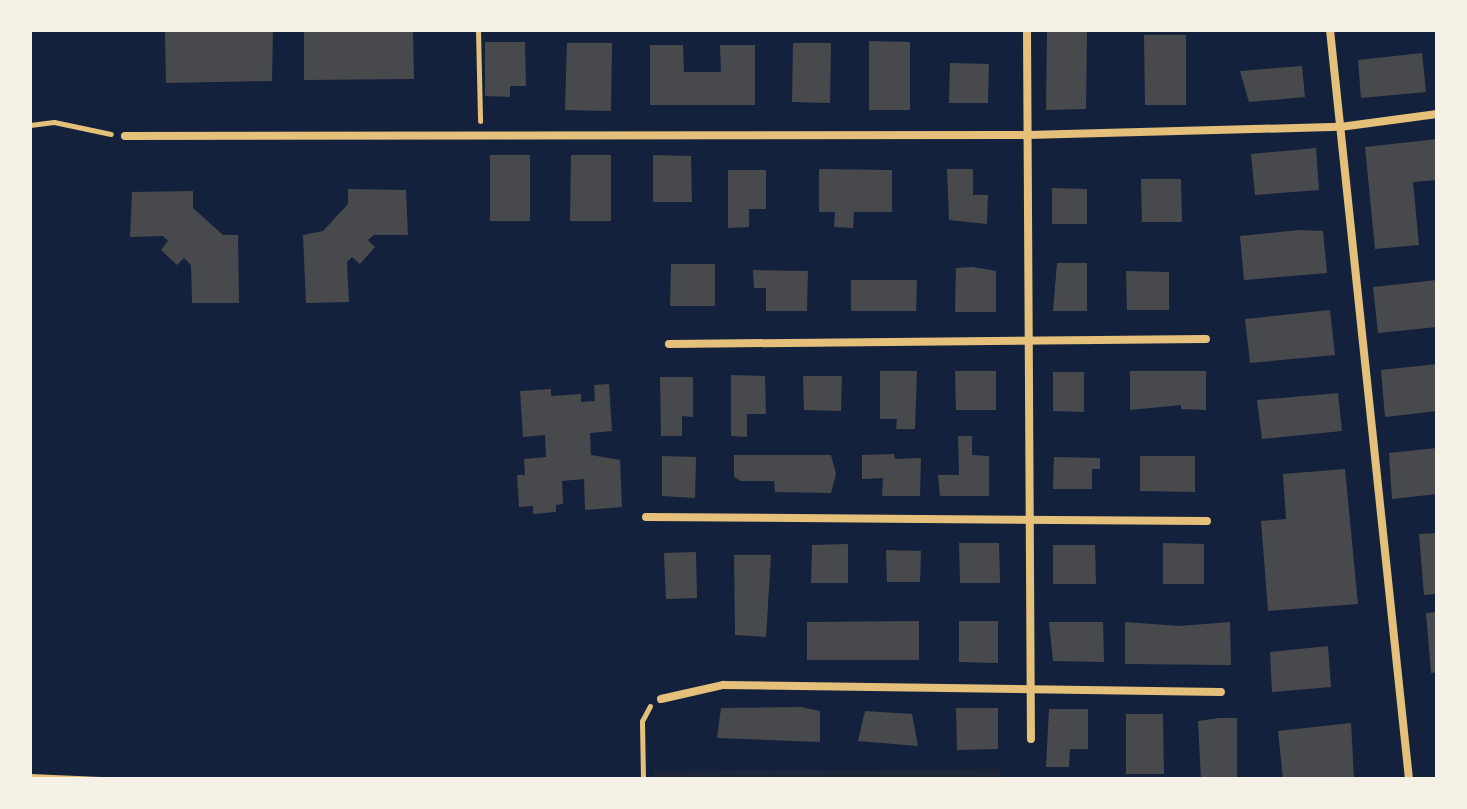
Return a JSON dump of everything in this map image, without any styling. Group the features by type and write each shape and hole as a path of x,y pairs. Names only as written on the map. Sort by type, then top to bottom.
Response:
{"street":[{"path":"1027,30 1031,739"},
{"path":"1330,30 1409,779"},
{"path":"125,136 1027,135 1340,127 1437,114"},
{"path":"669,344 1206,339"},
{"path":"646,517 1207,521"},
{"path":"661,699 723,685 1031,692 1221,692"}],"path":[{"path":"478,30 480,136"},
{"path":"30,125 54,122 125,136"},
{"path":"643,779 642,721 661,699"},
{"path":"30,776 100,779"}],"shaded area":[{"path":"1000,769 1000,779 654,779 654,771"}],"building":[{"path":"165,30 273,30 272,81 166,83"},
{"path":"304,30 413,30 414,79 304,80"},
{"path":"1047,30 1087,30 1086,109 1046,110"},
{"path":"1144,35 1186,35 1186,105 1145,105"},
{"path":"869,41 910,42 910,110 869,110"},
{"path":"485,42 525,42 526,86 510,86 510,97 485,96"},
{"path":"567,43 612,43 611,111 565,110"},
{"path":"793,43 831,43 830,103 792,102"},
{"path":"650,45 683,45 684,72 721,72 720,45 755,45 755,105 650,105"},
{"path":"1422,53 1426,92 1361,98 1358,60"},
{"path":"950,63 989,64 988,103 949,103"},
{"path":"1302,66 1305,97 1249,102 1240,71"},
{"path":"1437,139 1437,180 1413,182 1419,245 1375,249 1365,147"},
{"path":"1316,148 1319,190 1255,195 1251,154"},
{"path":"490,155 530,155 530,221 490,221"},
{"path":"571,155 611,155 611,221 570,221"},
{"path":"653,155 691,156 692,202 653,202"},
{"path":"819,169 892,170 892,212 854,212 853,228 834,227 835,212 819,212"},
{"path":"947,169 973,169 973,195 988,195 987,224 949,220"},
{"path":"728,170 766,170 766,209 749,209 749,227 728,228"},
{"path":"1141,179 1181,179 1182,222 1142,222"},
{"path":"1052,188 1087,189 1087,224 1052,224"},
{"path":"348,189 406,190 408,235 374,235 368,240 375,247 360,264 352,257 347,262 349,302 306,303 303,235 323,231 348,204"},
{"path":"193,191 193,208 223,235 238,235 239,303 192,303 191,265 184,258 177,265 161,250 168,241 163,236 130,237 132,192"},
{"path":"1299,230 1323,231 1327,273 1244,280 1240,236"},
{"path":"1057,263 1087,263 1087,311 1053,311"},
{"path":"671,264 715,264 715,306 670,306"},
{"path":"956,268 996,271 996,312 955,312"},
{"path":"753,270 808,271 807,311 766,311 766,288 754,288"},
{"path":"1126,271 1169,272 1169,310 1127,310"},
{"path":"851,280 917,280 916,311 851,311"},
{"path":"1437,280 1437,327 1378,333 1373,287"},
{"path":"1330,310 1335,355 1250,363 1245,319"},
{"path":"1437,364 1437,411 1385,417 1381,370"},
{"path":"880,371 917,371 915,429 896,429 897,419 880,419"},
{"path":"955,371 996,371 996,410 956,410"},
{"path":"1130,371 1206,371 1206,410 1181,409 1181,405 1130,410"},
{"path":"1053,372 1084,372 1084,412 1053,411"},
{"path":"731,375 765,376 766,414 747,414 747,437 731,436"},
{"path":"803,376 842,376 841,411 804,410"},
{"path":"660,377 693,377 693,417 682,416 682,436 661,436"},
{"path":"609,384 612,431 590,433 591,455 620,460 622,507 585,510 584,479 562,481 563,504 556,505 556,512 533,514 533,506 519,507 517,475 525,475 524,459 546,457 545,435 523,437 520,391 551,389 551,396 581,394 581,402 595,401 594,385"},
{"path":"1338,393 1342,431 1262,439 1257,400"},
{"path":"958,436 972,436 972,455 989,456 989,496 940,496 938,475 959,475"},
{"path":"1437,448 1437,494 1392,499 1389,453"},
{"path":"894,454 895,459 921,458 920,496 882,496 883,478 862,479 862,455"},
{"path":"734,455 831,455 836,474 831,493 775,492 774,481 741,481 734,477"},
{"path":"662,456 696,457 695,498 662,496"},
{"path":"1140,456 1195,456 1195,492 1140,491"},
{"path":"1054,457 1100,458 1100,469 1092,469 1092,489 1053,489"},
{"path":"1345,469 1358,604 1268,611 1261,521 1286,519 1283,474"},
{"path":"1437,533 1437,594 1424,595 1419,534"},
{"path":"959,543 999,543 1000,583 960,583"},
{"path":"1163,543 1204,544 1204,584 1163,584"},
{"path":"848,544 848,583 811,583 812,545"},
{"path":"1053,545 1095,545 1096,584 1053,584"},
{"path":"886,550 921,551 920,582 887,582"},
{"path":"696,552 697,598 666,599 664,553"},
{"path":"734,555 771,555 766,637 735,635"},
{"path":"1437,612 1437,672 1431,673 1426,613"},
{"path":"919,621 919,660 807,660 807,622"},
{"path":"959,621 998,621 998,663 959,662"},
{"path":"1049,622 1103,622 1104,662 1053,661"},
{"path":"1125,622 1179,626 1230,622 1231,665 1125,664"},
{"path":"1328,646 1331,687 1272,692 1270,652"},
{"path":"801,707 820,711 820,742 717,738 721,708"},
{"path":"956,708 998,708 998,749 957,750"},
{"path":"1049,709 1088,709 1088,749 1070,749 1069,767 1046,767"},
{"path":"865,711 912,714 918,746 858,741"},
{"path":"1126,714 1163,714 1164,774 1126,774"},
{"path":"1237,718 1237,779 1201,779 1198,721"},
{"path":"1351,723 1354,779 1283,779 1278,731"}]}
